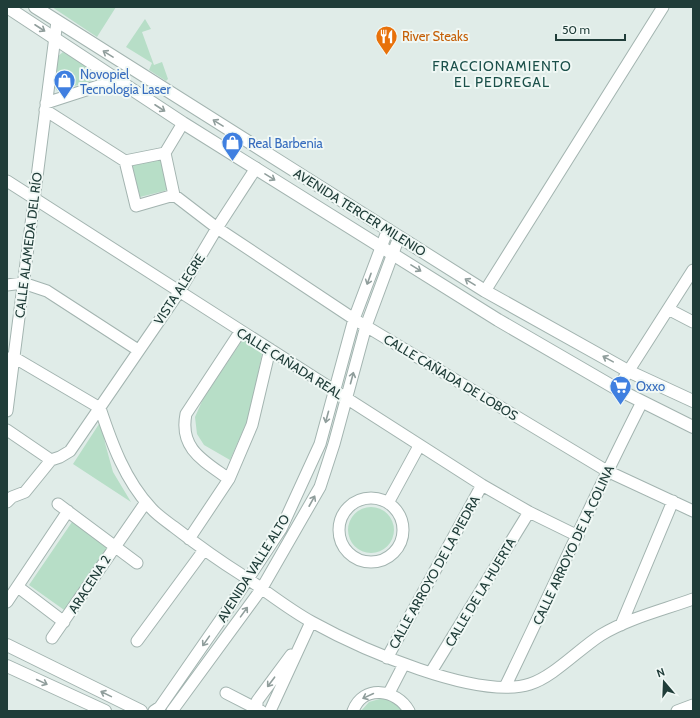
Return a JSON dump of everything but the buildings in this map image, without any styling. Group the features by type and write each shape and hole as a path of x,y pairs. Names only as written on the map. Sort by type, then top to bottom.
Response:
{"street":[{"name":"AVENIDA TERCER MILENIO","path":"7,7 183,123 498,320 617,389 693,427"},
{"name":"AVENIDA TERCER MILENIO","path":"35,7 506,304 628,370 693,401"},
{"path":"485,291 663,7"},
{"name":"CALLE ALAMEDA DEL RÍO","path":"7,411 11,358 57,21"},
{"path":"46,107 117,80"},
{"path":"46,107 125,161 136,206 174,195 164,153 183,123"},
{"path":"125,161 164,153"},
{"name":"VISTA ALEGRE","path":"50,460 60,457 70,451 179,292 217,228 256,168"},
{"name":"CALLE CAÑADA REAL","path":"7,181 419,446 529,512 578,536"},
{"name":"CALLE CAÑADA DE LOBOS","path":"174,195 217,228 354,319 607,471 693,511"},
{"name":"AVENIDA VALLE ALTO","path":"154,711 160,707 281,529 320,444 354,319 388,230"},
{"name":"AVENIDA VALLE ALTO","path":"172,711 262,588 320,487 347,399 366,326 400,237"},
{"path":"617,389 693,270"},
{"path":"7,285 22,284 48,291 138,350"},
{"path":"498,320 506,304"},
{"path":"668,309 693,322"},
{"path":"229,479 196,455 188,441 183,426 186,414 240,332"},
{"path":"189,539 229,479 252,425 270,349"},
{"path":"11,358 100,408 120,462 146,502 153,510 189,539 311,622 387,658 431,672 484,686 505,687 529,685 553,672 578,651 603,634 622,624 693,599"},
{"name":"CALLE ARROYO DE LA COLINA","path":"505,687 578,536 607,471 642,402"},
{"path":"7,430 50,460 25,492 9,497"},
{"path":"388,503 419,446"},
{"name":"CALLE ARROYO DE LA PIEDRA","path":"387,658 482,485"},
{"path":"361,499 379,499 388,503 396,510 403,526 400,542 395,550 386,558 378,561 362,561 353,557 346,551 339,534 338,527 343,514 354,503 361,499"},
{"path":"622,624 673,501"},
{"name":"ARACENA 2","path":"52,638 114,546 146,502"},
{"name":"ARACENA 2","path":"58,504 137,562"},
{"path":"7,602 68,511"},
{"name":"CALLE DE LA HUERTA","path":"431,672 529,512"},
{"path":"138,641 204,550"},
{"name":"ARACENA 2","path":"18,587 64,622"},
{"path":"270,711 311,622"},
{"path":"259,710 257,701 302,640"},
{"path":"7,645 141,711"},
{"path":"389,693 404,664"},
{"path":"7,666 105,711"},
{"path":"353,711 360,700 369,694 379,692 389,693 398,697 409,711"},
{"path":"226,693 259,710"},
{"path":"676,711 693,705"}],"green space":[{"path":"52,7 116,7 97,37"},
{"path":"145,19 151,29 142,32 154,65 162,62 168,79 166,81 149,70 152,63 126,47"},
{"path":"63,52 102,75 102,78 57,91 53,84 57,57"},
{"path":"163,156 172,189 140,197 132,164"},
{"path":"243,339 263,349 249,417 230,460 204,445 197,434 195,417 203,399"},
{"path":"102,423 105,443 113,472 131,502 73,464 99,424"},
{"path":"366,507 376,507 384,511 390,517 394,525 394,535 390,543 384,549 376,553 366,553 358,549 352,543 348,535 348,525 352,517 358,511"},
{"path":"72,522 110,544 67,612 29,585"},
{"path":"383,698 397,704 402,711 361,711 369,702"}],"place":[{"name":"River Steaks","path":"386,56"},
{"name":"Novopiel Tecnologia Laser","path":"64,100"},
{"name":"Real Barbenia","path":"233,162"},
{"name":"Oxxo","path":"620,406"}],"district":[{"name":"FRACCIONAMIENTO EL PEDREGAL","path":"502,74"}]}
